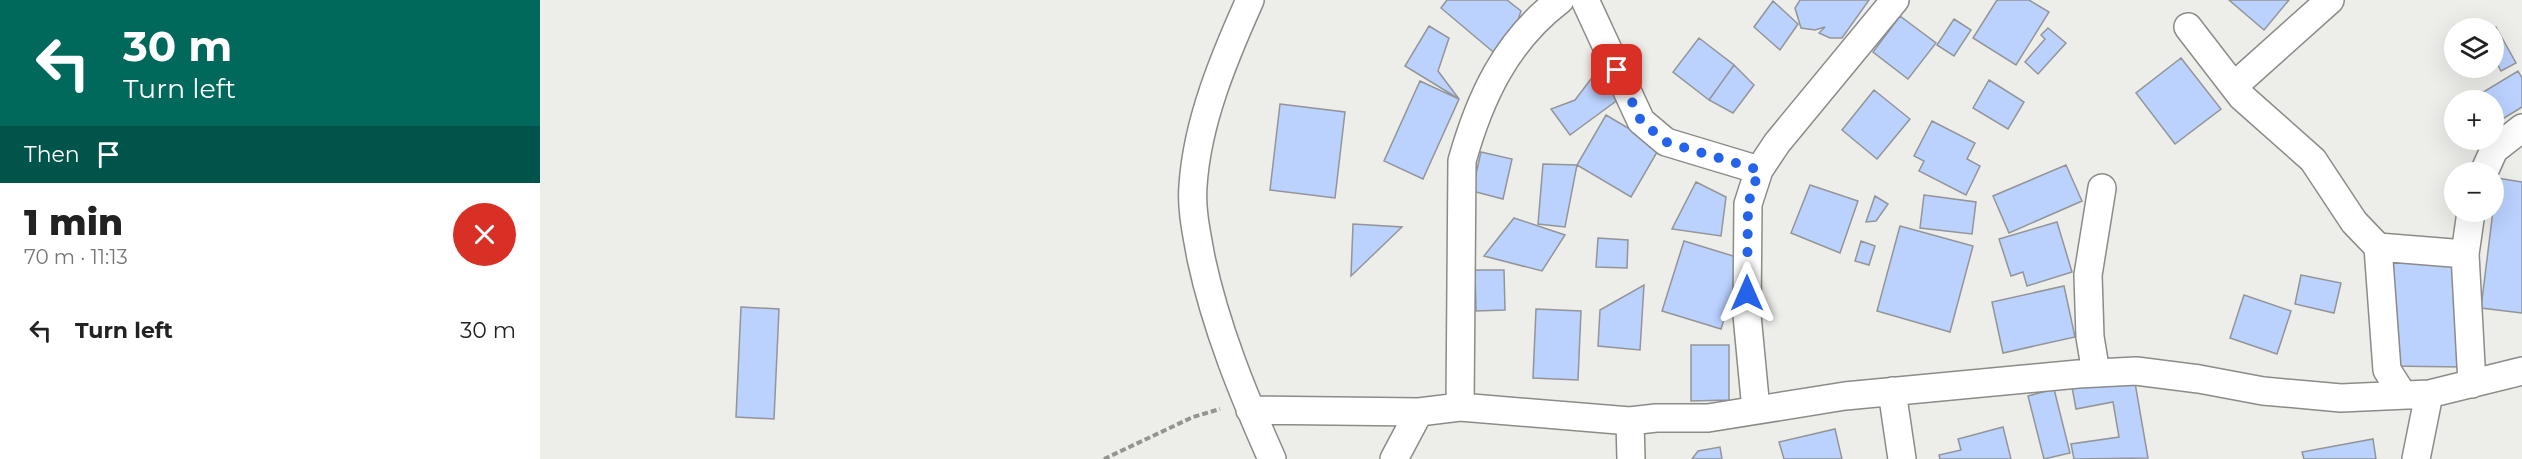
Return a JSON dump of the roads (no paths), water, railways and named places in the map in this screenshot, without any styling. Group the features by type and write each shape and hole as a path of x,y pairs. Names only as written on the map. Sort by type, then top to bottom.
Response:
{"street":[{"path":"1250,0 1219,74 1198,149 1193,188 1195,229 1206,281 1250,410 1272,459"},
{"path":"1460,407 1462,161 1472,126 1493,78 1518,38 1560,0"},
{"path":"1585,0 1641,121 1666,142 1759,170"},
{"path":"1756,411 1747,315 1748,204 1759,170 1777,143 1895,0"},
{"path":"2234,86 2330,0"},
{"path":"2188,27 2242,97 2313,160 2354,222 2378,248 2387,370 2416,395 2416,459"},
{"path":"2489,162 2494,150 2522,128"},
{"path":"2096,373 2090,337 2088,275 2102,188"},
{"path":"2470,222 2465,254 2472,384"},
{"path":"2378,248 2465,254"},
{"path":"1250,410 1419,412 1460,407 1630,421 1656,418 1708,418 1845,396 2096,373 2136,371 2199,379 2263,391 2341,398 2416,395 2522,371"},
{"path":"1892,391 1902,459"},
{"path":"1394,459 1419,412"},
{"path":"1630,421 1631,459"}]}
